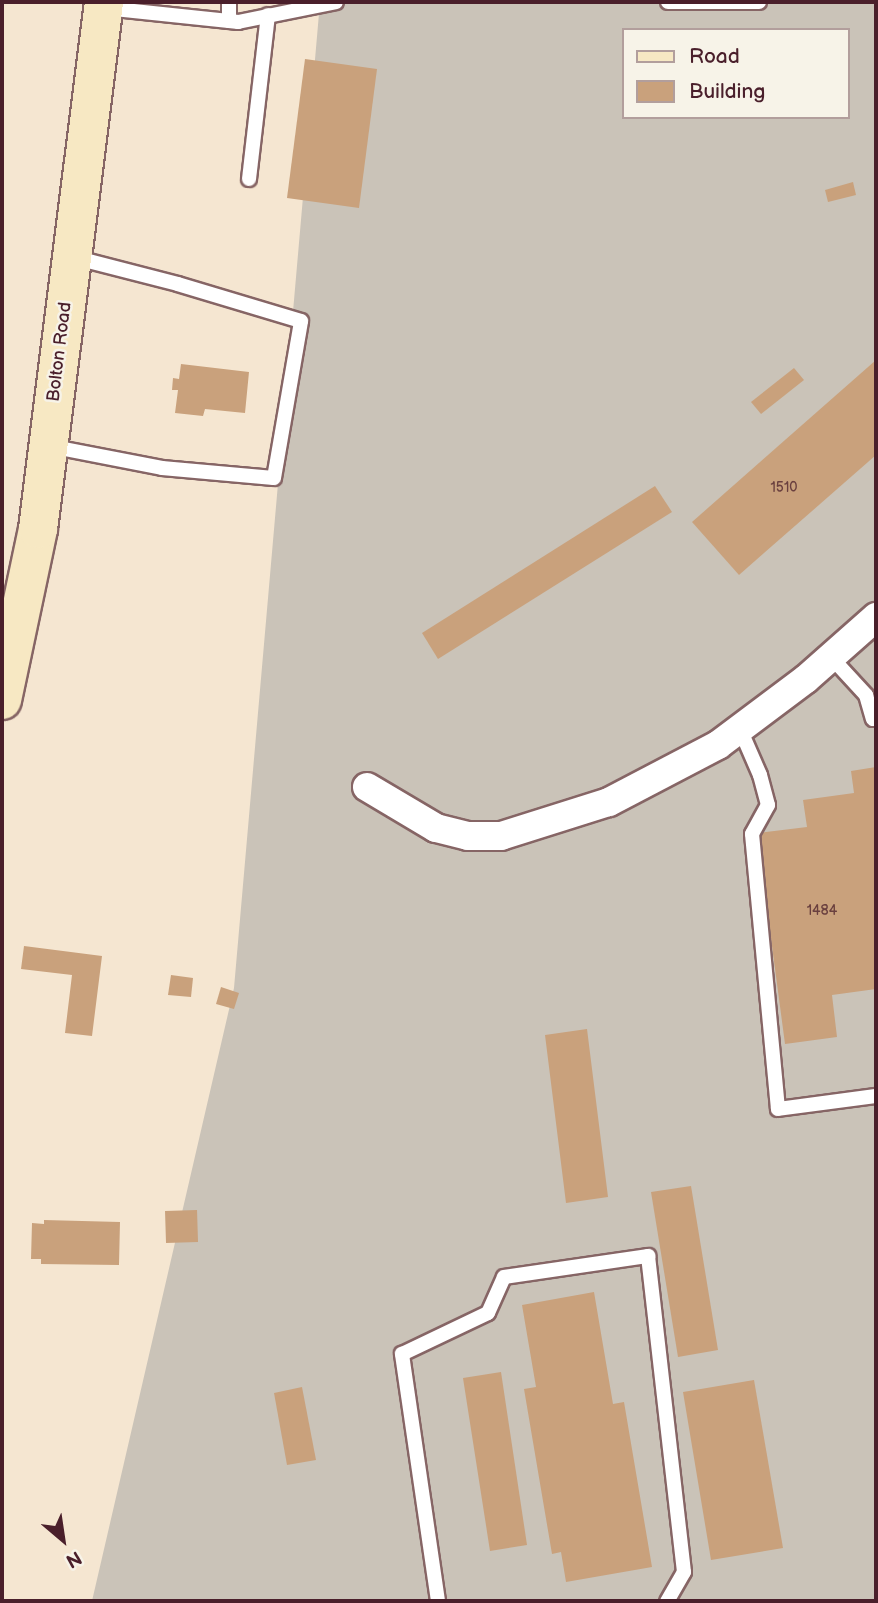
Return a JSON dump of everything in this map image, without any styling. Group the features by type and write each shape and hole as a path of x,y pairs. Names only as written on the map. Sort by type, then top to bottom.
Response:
{"main road":[{"name":"Bolton Road","path":"2,701 38,529 104,5"}],"street":[{"path":"367,788 436,828 468,836 501,836 609,802 718,745 831,657 876,617"}],"lane":[{"path":"229,2 229,21"},
{"path":"104,5 229,21 336,2"},
{"path":"668,2 759,2"},
{"path":"249,178 268,15"},
{"path":"48,445 162,468 274,478 301,321 178,284 72,257"},
{"path":"831,657 866,695 873,719"},
{"path":"740,729 760,775 768,805 752,834 778,1109 876,1096"},
{"path":"438,1601 402,1354 488,1313 504,1278 648,1256 684,1572 667,1601"}],"shaded area":[{"path":"320,2 876,2 876,1601 92,1601 234,988"}],"building":[{"path":"305,59 377,69 359,208 287,198"},
{"path":"853,182 856,195 828,202 825,190"},
{"path":"876,360 876,455 739,575 692,522"},
{"path":"181,364 249,372 245,413 205,409 203,416 175,413 178,390 172,390 173,378 179,379"},
{"path":"794,368 804,380 761,414 751,402"},
{"path":"655,486 672,512 438,659 422,633"},
{"path":"876,767 876,989 832,995 837,1037 785,1044 757,833 807,827 803,800 854,793 851,771"},
{"path":"24,946 102,956 92,1036 65,1033 72,975 21,969"},
{"path":"171,975 193,978 191,997 168,995"},
{"path":"221,987 239,993 234,1009 216,1004"},
{"path":"587,1029 608,1197 566,1203 545,1035"},
{"path":"691,1186 718,1350 678,1357 651,1192"},
{"path":"197,1210 198,1242 166,1243 165,1211"},
{"path":"44,1220 120,1222 119,1265 41,1264 41,1259 31,1259 32,1223 44,1224"},
{"path":"594,1292 613,1404 624,1402 652,1567 566,1582 561,1552 552,1554 524,1389 536,1387 522,1305"},
{"path":"501,1372 527,1545 490,1551 463,1378"},
{"path":"754,1380 783,1548 711,1560 683,1392"},
{"path":"302,1387 316,1460 287,1465 274,1393"}]}
